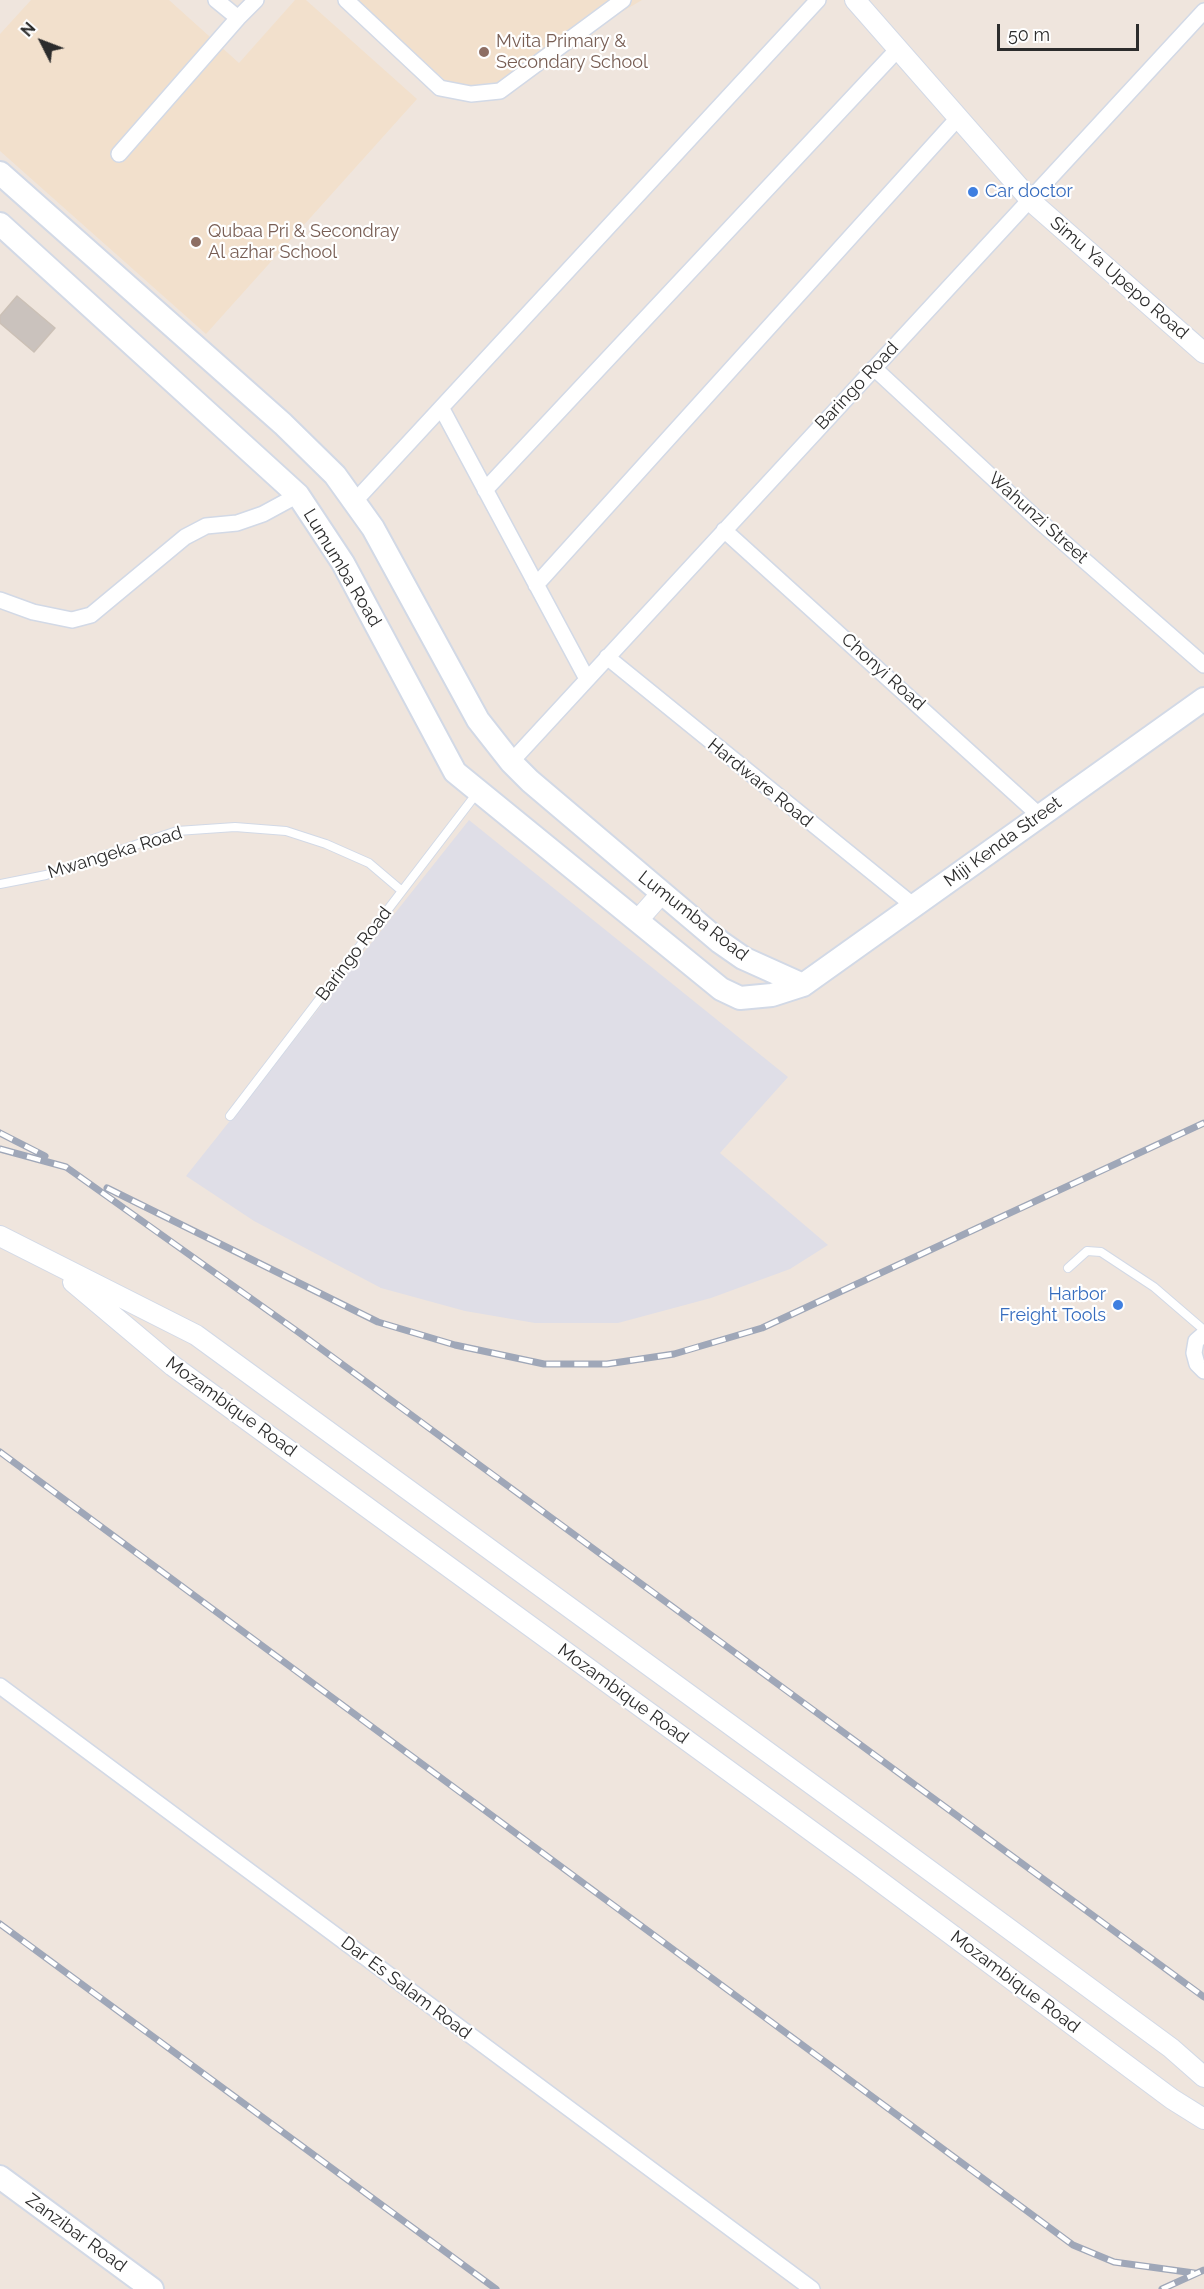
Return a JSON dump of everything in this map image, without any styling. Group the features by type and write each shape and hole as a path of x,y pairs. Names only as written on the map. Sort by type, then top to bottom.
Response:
{"main road":[{"name":"Lumumba Road","path":"0,173 283,424 335,475 372,528 478,720 511,762 661,894 743,958 803,986"},
{"name":"Lumumba Road","path":"0,224 298,495 343,563 455,772 721,989 740,998 772,995 803,986"},
{"name":"Miji Kenda Street","path":"803,986 1204,699"},
{"name":"Zanzibar Road","path":"0,2177 152,2289"}],"street":[{"path":"216,0 238,18"},
{"path":"119,154 256,0"},
{"path":"346,0 440,88 471,94 500,91 623,0"},
{"path":"355,501 818,0"},
{"name":"Simu Ya Upepo Road","path":"855,0 1032,201 1204,353"},
{"name":"Baringo Road","path":"511,762 874,368 1032,201 1204,11"},
{"path":"485,490 898,49"},
{"path":"536,585 958,117"},
{"name":"Wahunzi Street","path":"874,368 1037,519 1204,665"},
{"path":"442,409 587,679"},
{"path":"0,600 33,612 72,620 92,615 185,537 206,526 237,523 263,514 298,495"},
{"name":"Chonyi Road","path":"724,530 1040,816"},
{"name":"Hardware Road","path":"607,657 914,906"},
{"path":"637,921 661,894"},
{"name":"Mozambique Road","path":"0,1236 196,1335 1172,2048 1204,2078"},
{"name":"Mozambique Road","path":"48,1260 173,1366 867,1872 1172,2099 1204,2119"},
{"path":"1204,1332 1197,1341 1194,1353 1197,1364 1204,1371"},
{"name":"Dar Es Salam Road","path":"0,1686 812,2289"}],"lane":[{"name":"Baringo Road","path":"230,1116 479,791"},
{"name":"Mwangeka Road","path":"0,884 46,875 177,831 235,827 285,831 326,844 369,863 402,891"},
{"path":"1068,1268 1087,1251 1101,1252 1154,1287 1204,1332"}],"shaded area":[{"name":"Qubaa Pri & Secondray Al azhar School","path":"31,0 169,0 239,63 295,0 306,0 417,99 206,334 0,151 0,34"},
{"name":"Mvita Primary & Secondary School","path":"356,0 642,0 469,102"},
{"path":"469,820 788,1077 720,1153 828,1245 790,1269 711,1298 618,1323 535,1323 465,1311 381,1288 254,1221 186,1176"}],"building":[{"path":"17,296 55,328 34,352 0,323 0,316"}],"railway":[{"path":"107,1188 378,1322 455,1345 544,1364 607,1364 674,1354 762,1328 1204,1123"},
{"path":"0,1133 45,1156"},
{"path":"0,1149 66,1167 301,1334 1204,1997"},
{"path":"0,1452 1073,2245 1114,2262 1194,2273"},
{"path":"0,1924 496,2289"},
{"path":"1162,2289 1204,2270"}],"place":[{"name":"Mvita Primary & Secondary School","path":"484,52"},
{"name":"Car doctor","path":"973,192"},
{"name":"Qubaa Pri & Secondray Al azhar School","path":"196,242"},
{"name":"Harbor Freight Tools","path":"1118,1305"}]}
